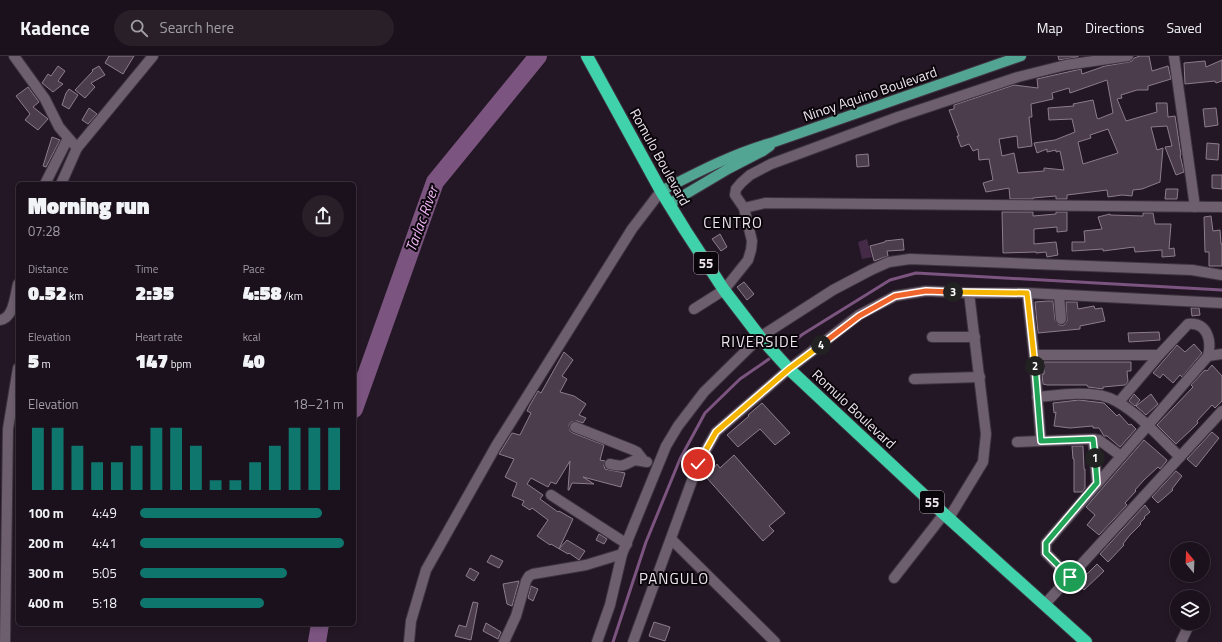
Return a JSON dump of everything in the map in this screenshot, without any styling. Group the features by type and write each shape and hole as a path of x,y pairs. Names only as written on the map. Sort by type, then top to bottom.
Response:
{"highway":[{"name":"Romulo Boulevard","path":"587,56 669,204 724,290 760,337 789,369 946,516 1086,642"}],"main road":[{"name":"Ninoy Aquino Boulevard","path":"659,186 733,156 1021,56"},
{"name":"Ninoy Aquino Boulevard","path":"669,204 728,169 763,151 774,142"}],"street":[{"path":"14,56 45,99 59,127 77,148"},
{"path":"62,182 77,148 153,56"},
{"path":"694,309 724,290 748,260 752,241 744,208 735,195 736,189 750,175 771,164 898,116 1018,77 1066,65 1128,56"},
{"path":"1174,56 1195,207"},
{"path":"46,182 68,138"},
{"path":"410,642 411,621 426,570 500,439 659,186"},
{"path":"744,208 765,203 1222,207"},
{"path":"597,642 610,605 622,554 666,446 678,426 704,392 760,337 833,290 889,262 910,259 1192,270 1222,274"},
{"path":"633,642 698,464 716,432 789,369 859,316 895,296 926,291 1027,293 1222,303"},
{"path":"0,320 8,316 12,309 16,292"},
{"path":"894,578 946,516 984,462 986,434 969,293"},
{"path":"1027,293 1041,441"},
{"path":"1059,295 1061,319"},
{"path":"1070,577 1046,553 1046,543 1208,356 1210,347 1209,338 1202,328 1195,323 1188,324 1119,402"},
{"path":"932,337 975,337"},
{"path":"1208,356 1222,354"},
{"path":"1034,355 1159,355"},
{"path":"6,642 4,429 16,377"},
{"path":"914,379 980,377"},
{"path":"1037,397 1072,394 1099,395 1119,402 1148,426 1180,457"},
{"path":"1045,604 1222,411"},
{"path":"575,427 633,450 637,452 644,461"},
{"path":"1017,442 1093,439 1099,440 1121,456"},
{"path":"1093,439 1097,483"},
{"path":"610,464 619,466 627,465 635,460 658,465"},
{"path":"551,495 627,544"},
{"path":"670,538 775,642"},
{"path":"504,642 516,616 526,581 529,576 533,574 586,565 622,554"},
{"path":"1181,642 1187,630"}],"shaded area":[{"path":"867,239 872,257 862,259 858,242"}],"building":[{"path":"109,56 134,56 123,74 105,63"},
{"path":"1058,56 1078,56 1078,57 1059,60"},
{"path":"1149,56 1152,71 1168,66 1171,79 1148,86 1148,90 1137,90 1121,95 1122,98 1117,99 1126,121 1157,112 1156,103 1167,103 1168,117 1175,116 1180,155 1184,172 1176,175 1165,147 1172,146 1167,126 1151,127 1157,150 1163,148 1160,182 1142,189 1133,190 1132,196 1122,195 1108,197 1107,190 1067,195 1067,199 1056,199 1056,196 1033,199 1010,199 1009,188 986,192 983,183 993,180 989,159 979,160 978,149 973,151 969,144 961,147 957,136 959,136 949,110 954,109 954,105 1014,85 1038,88 1037,79 1081,69 1082,74 1105,66 1129,62 1134,58","holes":["1107,80 1113,113 1098,119 1093,100 1073,104 1074,106 1048,108 1049,120 1072,119 1075,132 1055,140 1034,143 1037,153 1047,149 1047,152 1056,150 1056,152 1060,151 1064,170 1044,168 1044,171 1018,173 1014,153 1002,156 999,139 1017,136 1018,148 1032,146 1029,117 1032,117 1031,104 1053,99 1052,93 1069,88 1070,93","1108,129 1118,153 1083,164 1078,142 1091,138 1090,135"]},
{"path":"1222,60 1222,81 1216,83 1215,81 1185,84 1184,63 1205,61 1206,67"},
{"path":"58,66 65,71 58,81 63,84 53,92 42,83 48,74 51,76"},
{"path":"99,66 105,75 91,83 95,87 85,98 75,90 93,71 92,70"},
{"path":"28,87 39,102 33,107 48,119 38,130 25,120 30,114 16,96"},
{"path":"69,89 78,95 69,109 62,105"},
{"path":"89,108 97,114 88,124 82,120"},
{"path":"1216,108 1218,125 1205,127 1203,109"},
{"path":"52,137 60,140 46,167 43,166"},
{"path":"1207,143 1219,144 1218,160 1206,159"},
{"path":"868,154 869,166 857,167 856,155"},
{"path":"1212,175 1222,175 1222,189 1212,188"},
{"path":"1166,189 1178,189 1177,199 1165,199"},
{"path":"1002,212 1033,212 1033,216 1056,214 1056,212 1067,212 1067,231 1057,232 1057,227 1034,229 1034,244 1056,242 1058,255 1047,257 1046,252 1003,253"},
{"path":"1143,213 1153,213 1155,224 1171,224 1169,249 1174,248 1175,256 1162,257 1162,250 1135,252 1134,247 1103,251 1103,249 1072,251 1072,242 1085,242 1084,231 1102,229 1098,217 1110,214 1143,216"},
{"path":"1211,216 1213,231 1220,230 1222,244 1222,266 1209,266 1209,252 1205,252 1204,217"},
{"path":"720,234 727,247 721,251 712,239"},
{"path":"903,239 904,250 887,251 888,256 874,261 870,246 885,241"},
{"path":"744,282 754,294 747,300 737,287"},
{"path":"1053,301 1055,320 1059,325 1064,325 1067,321 1066,302 1077,302 1078,309 1094,306 1095,309 1102,308 1105,321 1080,326 1080,329 1038,333 1035,302"},
{"path":"1191,308 1199,308 1200,315 1192,316"},
{"path":"1159,332 1160,340 1129,342 1128,333"},
{"path":"1194,344 1202,353 1182,377 1180,375 1173,383 1163,374 1160,378 1153,373 1177,345 1185,352"},
{"path":"564,352 573,360 562,376 567,379 560,392 574,396 586,404 579,415 586,418 583,423 577,421 571,422 569,425 570,431 604,445 600,460 605,461 605,469 625,473 621,487 583,477 594,484 572,483 568,490 570,461 556,484 551,482 548,487 531,478 527,484 543,495 540,499 558,512 559,511 573,519 559,549 537,536 548,520 532,508 530,510 522,505 524,501 512,496 517,483 505,477 514,459 499,454 512,433 520,435 531,413 527,411 530,405 538,391 541,393"},
{"path":"1044,362 1131,362 1131,371 1127,371 1128,382 1125,385 1103,387 1103,389 1088,387 1087,385 1047,385 1043,384 1042,374 1044,374"},
{"path":"1212,365 1222,376 1222,401 1215,408 1212,405 1197,421 1198,423 1176,444 1157,425 1193,387 1191,385 1205,370 1207,371"},
{"path":"1134,394 1140,400 1135,406 1129,401"},
{"path":"1151,394 1158,404 1146,415 1136,406"},
{"path":"1079,400 1104,403 1117,416 1119,414 1129,425 1131,424 1136,429 1120,447 1107,436 1104,436 1099,428 1093,428 1093,426 1070,428 1054,426 1056,412 1054,413 1053,403"},
{"path":"762,403 790,433 775,445 760,429 738,447 727,435"},
{"path":"1212,432 1219,438 1196,467 1187,459"},
{"path":"1144,440 1167,460 1160,469 1158,467 1144,480 1125,503 1127,505 1099,535 1087,525 1095,515 1086,507"},
{"path":"1072,446 1083,446 1085,488 1082,492 1074,492 1074,459"},
{"path":"734,455 785,513 769,526 774,531 763,541 706,477 717,464 720,468"},
{"path":"1176,471 1182,476 1172,489 1173,490 1158,503 1152,497"},
{"path":"1145,505 1150,512 1144,517 1145,518 1140,523 1141,524 1108,562 1100,554"},
{"path":"599,534 607,539 604,544 596,540"},
{"path":"567,540 585,551 579,560 569,553 568,554 559,549"},
{"path":"491,555 503,561 499,568 487,562"},
{"path":"1097,564 1104,571 1084,590 1078,583"},
{"path":"470,568 479,573 474,581 466,576"},
{"path":"519,581 512,606 507,604 503,584"},
{"path":"531,586 538,589 533,601 528,598"},
{"path":"473,602 478,603 471,640 455,636 459,625 466,627"},
{"path":"654,622 670,627 665,641 649,636"},
{"path":"486,623 501,632 498,639 483,631"}],"waterway":[{"name":"Tarlac River","path":"356,403 435,182 538,56"},
{"path":"786,347 803,334 890,280 916,273 1222,290"},
{"path":"613,642 646,542 680,459 705,413 740,379 769,359"},
{"name":"Tarlac River","path":"317,642 320,626"}],"district":[{"name":"CENTRO","path":"733,223"},
{"name":"RIVERSIDE","path":"760,342"},
{"name":"PANGULO","path":"674,579"}],"route":[{"path":"698,464 716,432 789,369 859,316 895,296 926,291 1027,293 1041,441 1093,439 1097,483 1046,543 1045,548 1046,553 1070,577"}]}
